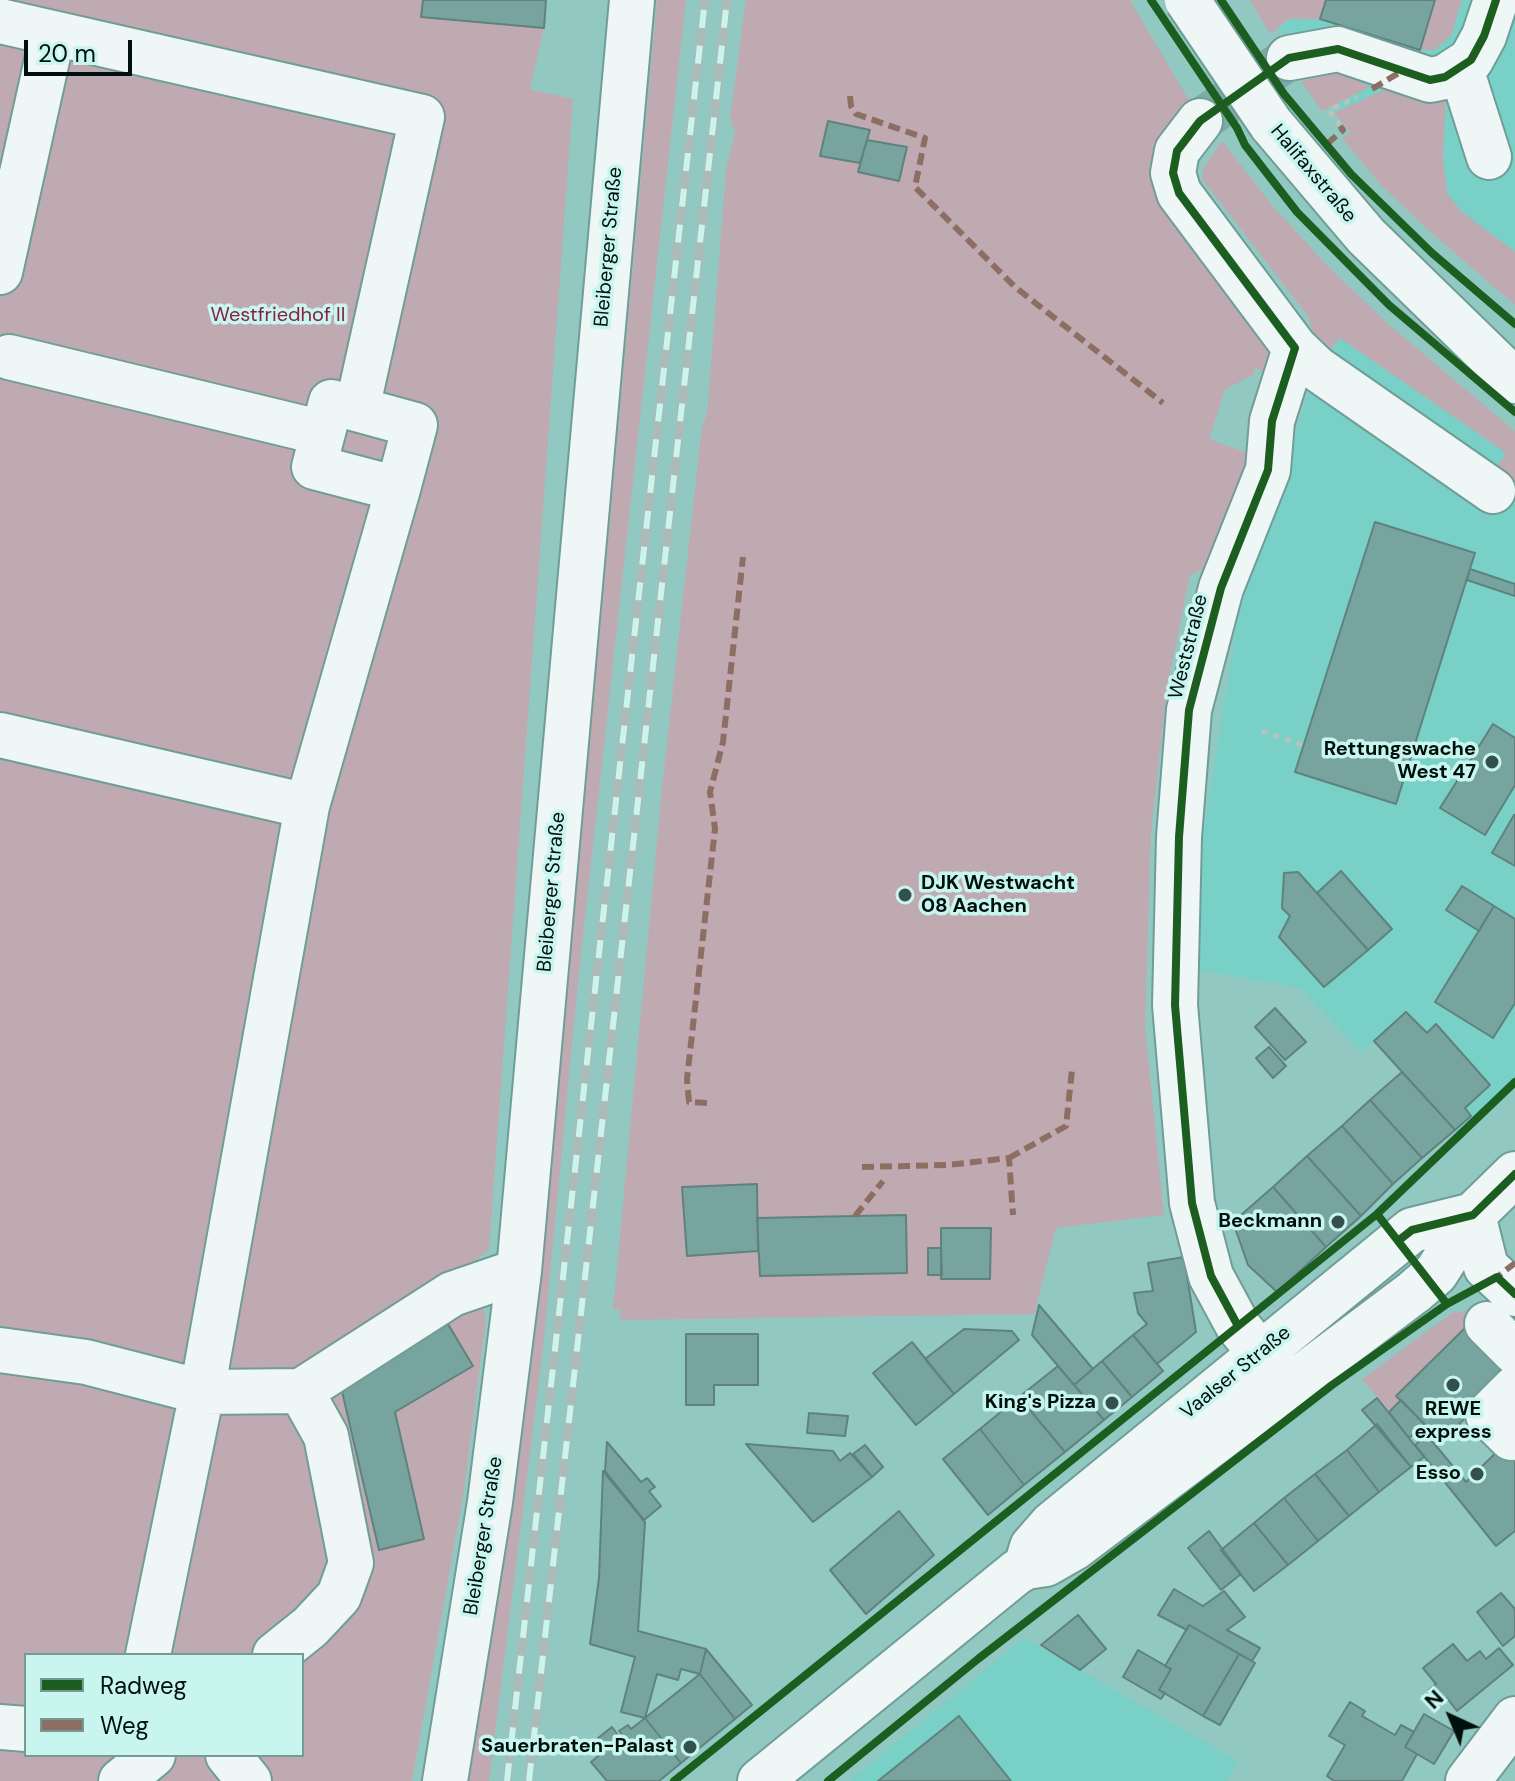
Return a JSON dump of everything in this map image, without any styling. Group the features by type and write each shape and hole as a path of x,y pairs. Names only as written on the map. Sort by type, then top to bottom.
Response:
{"street":[{"name":"Bleiberger Straße","path":"445,1781 490,1502 519,1271 632,0"},
{"name":"Halifaxstraße","path":"1187,0 1271,124 1366,236 1515,381"},
{"path":"1289,58 1338,49 1430,80 1461,69 1484,36 1496,0"},
{"path":"0,21 422,117 340,421 314,467 398,489"},
{"path":"0,272 53,33"},
{"path":"1461,69 1489,157"},
{"path":"1200,121 1177,151 1173,173 1179,193 1295,348 1316,368 1493,491"},
{"name":"Halifaxstraße","path":"1463,329 1515,361"},
{"name":"Weststraße","path":"1288,1387 1238,1326 1211,1276 1192,1203 1176,989 1179,837 1189,710 1221,588 1268,470 1272,421 1295,348"},
{"path":"3,356 340,421 415,425 307,806 202,1392 148,1653"},
{"path":"0,735 307,806"},
{"name":"Vaalser Straße","path":"760,1781 1026,1567 1046,1564 1074,1548 1436,1273 1473,1215 1515,1174"},
{"path":"1473,1215 1515,1234"},
{"path":"1473,1215 1486,1267 1506,1323"},
{"name":"Vaalser Straße","path":"1026,1567 1032,1547 1052,1524 1412,1230 1473,1215"},
{"path":"0,1350 86,1362 202,1392 301,1391 452,1294 519,1271"},
{"path":"1511,1438 1488,1415 1515,1388"},
{"path":"278,1653 310,1627 339,1596 351,1563 326,1436 301,1391"},
{"path":"1468,1781 1515,1719"},
{"path":"0,1727 24,1729"},
{"path":"230,1757 249,1781"}],"path":[{"path":"1340,126 1329,110 1361,95"},
{"path":"1262,731 1305,746"}],"shaded area":[{"path":"1252,0 1515,0 1515,290 1344,113 1328,84"},
{"path":"1333,315 1515,448 1515,1078 1458,1133 1374,1042 1361,1051 1300,988 1196,969 1203,838 1238,616"},
{"path":"1024,1638 1238,1761 1226,1781 849,1781"}],"green space":[{"name":"Westfriedhof II","path":"0,0 423,0 422,17 544,28 530,89 573,99 489,1250 445,1282 484,1310 486,1319 464,1491 412,1781 0,1781"},
{"path":"657,0 686,0 578,981 543,1349 489,1781 469,1781 517,1476 563,1038"},
{"name":"DJK Westwacht 08 Aachen","path":"746,0 1130,0 1190,102 1168,123 1152,152 1156,191 1269,344 1265,373 1255,367 1254,374 1225,390 1209,439 1250,454 1217,562 1190,575 1167,688 1151,833 1145,1026 1164,1215 1056,1228 1034,1314 620,1320 621,1309 613,1310 662,788 702,425 707,414 726,170 735,133 730,118"},
{"path":"1250,0 1326,0 1320,19 1289,19 1270,34"},
{"path":"1435,0 1462,0 1451,36 1434,50 1420,50"},
{"path":"1340,72 1370,87 1322,111 1301,81"},
{"path":"1390,87 1421,100 1446,99 1443,158 1447,193 1461,211 1515,252 1515,305 1380,184 1342,138 1350,132 1334,113"},
{"path":"1222,141 1276,210 1328,266 1389,325 1515,431 1515,481 1493,473 1506,453 1340,338 1324,357 1317,347 1308,316 1202,179 1203,168"},
{"path":"1477,1309 1476,1316 1396,1395 1399,1400 1389,1411 1362,1379 1452,1313"}],"building":[{"path":"423,0 546,0 544,28 421,17"},
{"path":"1326,0 1435,0 1420,50 1320,19"},
{"path":"828,121 870,130 860,163 820,156"},
{"path":"867,140 907,147 899,181 858,172"},
{"path":"1375,522 1475,553 1396,804 1295,772"},
{"path":"1470,569 1515,584 1515,596 1467,580"},
{"name":"Rettungswache West 47","path":"1493,724 1515,738 1515,785 1485,835 1440,808"},
{"path":"1515,815 1515,866 1492,853"},
{"path":"1341,871 1392,929 1368,950 1317,893"},
{"path":"1298,872 1368,950 1324,987 1279,937 1290,916 1282,908 1284,873"},
{"path":"1462,886 1494,906 1479,931 1446,910"},
{"path":"1494,906 1515,919 1515,1003 1493,1038 1435,1002"},
{"path":"1275,1008 1306,1042 1285,1060 1255,1027"},
{"path":"1406,1012 1427,1033 1436,1024 1490,1085 1465,1108 1471,1116 1455,1130 1374,1041"},
{"path":"1269,1047 1286,1066 1273,1078 1256,1058"},
{"path":"1402,1072 1455,1130 1422,1158 1370,1100"},
{"path":"1370,1100 1422,1158 1393,1184 1342,1126"},
{"path":"1342,1126 1393,1184 1361,1216 1307,1156"},
{"path":"1307,1156 1361,1216 1326,1247 1273,1187"},
{"path":"757,1184 758,1251 687,1256 682,1187"},
{"path":"1273,1187 1326,1247 1277,1292 1248,1265 1233,1222"},
{"path":"906,1215 907,1273 760,1276 757,1218"},
{"path":"941,1228 991,1228 990,1279 941,1279"},
{"path":"928,1248 941,1248 942,1275 928,1275"},
{"path":"1184,1257 1196,1332 1157,1364 1133,1335 1147,1324 1138,1313 1134,1293 1153,1291 1148,1263"},
{"path":"1039,1305 1093,1369 1074,1385 1032,1335"},
{"path":"448,1324 473,1366 395,1412 424,1539 379,1550 341,1387"},
{"name":"REWE express","path":"1465,1328 1510,1374 1442,1441 1396,1396"},
{"path":"964,1329 1012,1331 1019,1340 954,1394 925,1359"},
{"path":"686,1334 758,1334 758,1385 714,1385 714,1405 686,1405"},
{"path":"1133,1335 1163,1371 1132,1397 1102,1361"},
{"path":"912,1342 954,1394 916,1425 873,1373"},
{"path":"1102,1361 1132,1397 1104,1420 1074,1385"},
{"path":"1058,1366 1104,1420 1065,1452 1019,1397"},
{"path":"1019,1397 1065,1452 1024,1485 980,1429"},
{"path":"1377,1398 1424,1457 1411,1467 1362,1410"},
{"path":"1401,1400 1424,1424 1409,1438 1389,1412"},
{"path":"809,1413 848,1416 845,1436 807,1433"},
{"path":"1377,1424 1411,1467 1379,1492 1347,1450"},
{"path":"980,1429 1024,1485 988,1515 943,1459"},
{"path":"1515,1434 1515,1531 1496,1546 1415,1445 1427,1435 1466,1482"},
{"path":"607,1442 641,1482 647,1478 655,1487 649,1491 661,1506 644,1520 605,1471"},
{"path":"746,1444 833,1451 840,1461 850,1453 872,1477 813,1522"},
{"path":"865,1445 883,1467 872,1477 853,1454"},
{"path":"1347,1450 1379,1492 1349,1516 1315,1474"},
{"path":"603,1471 645,1522 638,1631 706,1649 700,1674 681,1669 678,1680 657,1674 645,1718 621,1712 635,1657 590,1644 599,1578"},
{"path":"1315,1474 1349,1516 1318,1541 1284,1498"},
{"path":"1284,1498 1318,1541 1288,1565 1254,1523"},
{"path":"899,1511 934,1555 866,1614 830,1570"},
{"path":"1254,1523 1288,1565 1254,1591 1221,1550"},
{"path":"1209,1531 1241,1574 1221,1590 1188,1548"},
{"path":"1174,1589 1203,1606 1224,1591 1245,1617 1227,1630 1260,1648 1252,1661 1189,1625 1187,1630 1158,1615"},
{"path":"1501,1593 1515,1609 1515,1636 1503,1646 1477,1612"},
{"path":"1078,1615 1106,1649 1080,1670 1041,1645"},
{"path":"1189,1625 1239,1654 1203,1716 1159,1690 1171,1669 1165,1666"},
{"path":"1453,1644 1467,1661 1480,1651 1486,1659 1499,1648 1513,1665 1457,1711 1447,1698 1440,1704 1429,1690 1436,1684 1423,1668"},
{"path":"706,1649 752,1705 735,1719 700,1674"},
{"path":"1138,1650 1171,1669 1159,1690 1165,1693 1161,1699 1123,1677"},
{"path":"1239,1654 1255,1663 1220,1725 1203,1716"},
{"path":"700,1674 735,1719 681,1763 645,1718"},
{"path":"1350,1702 1365,1711 1362,1716 1395,1735 1401,1725 1414,1732 1405,1747 1417,1754 1402,1781 1334,1781 1327,1776 1345,1745 1329,1736"},
{"path":"1424,1714 1454,1731 1434,1764 1405,1747"},
{"path":"959,1716 1011,1781 878,1781"},
{"path":"645,1718 681,1763 659,1781 607,1781 591,1762 607,1749 598,1738 612,1727 620,1738 623,1736 619,1731 628,1725 631,1729"}],"tunnel":[{"path":"1200,121 1289,58"}],"railway":[{"path":"507,1781 705,0"},
{"path":"529,1781 727,0"}],"marked path":[{"path":"1372,89 1402,71"},
{"path":"850,96 856,114 925,138 915,187 1015,287 1163,403"},
{"path":"1327,144 1343,130 1340,126"},
{"path":"707,1103 689,1102 687,1079 715,829 710,792 723,742 743,557"},
{"path":"1009,1158 1066,1126 1072,1070"},
{"path":"862,1167 948,1165 1009,1158 1013,1215"},
{"path":"855,1216 883,1181"},
{"path":"1492,1281 1515,1263"}],"cycle path":[{"path":"1151,0 1237,128 1245,145 1297,212 1389,305 1515,412"},
{"path":"1221,0 1284,94 1351,174 1432,253 1515,324"},
{"path":"1238,1326 1211,1276 1192,1203 1175,1005 1179,837 1189,710 1221,588 1268,470 1272,421 1295,348 1179,193 1173,173 1177,151 1200,121 1289,58 1338,49 1430,80 1445,77 1471,60 1484,36 1496,0"},
{"path":"674,1781 1377,1214 1515,1082"},
{"path":"1398,1241 1412,1230 1473,1215 1515,1174"},
{"path":"1377,1214 1447,1304"},
{"path":"828,1781 978,1659 1332,1385 1447,1304 1497,1277 1515,1294"}],"place":[{"name":"Rettungswache West 47","path":"1492,762"},
{"name":"DJK Westwacht 08 Aachen","path":"905,895"},
{"name":"Beckmann","path":"1338,1222"},
{"name":"REWE express","path":"1453,1385"},
{"name":"King's Pizza","path":"1112,1403"},
{"name":"Esso","path":"1477,1474"},
{"name":"Sauerbraten-Palast","path":"690,1747"}]}
